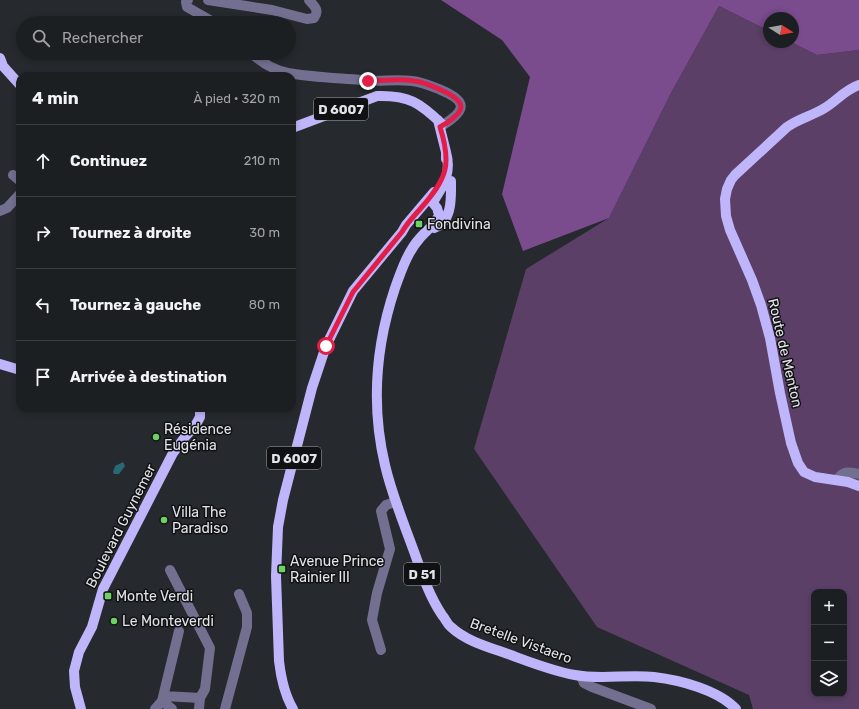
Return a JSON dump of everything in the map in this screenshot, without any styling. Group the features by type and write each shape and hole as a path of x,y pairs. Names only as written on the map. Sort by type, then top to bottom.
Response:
{"main road":[{"path":"0,58 3,66 16,81"},
{"name":"Route de Menton","path":"859,85 846,91 825,108 786,127 735,175 729,183 725,199 726,216 730,230 757,291 765,319 780,393 796,457 801,468 807,474 820,479 837,480 859,486"},
{"name":"D 6007","path":"293,709 288,700 281,676 279,661 276,576 278,527 283,500 312,388 326,346 353,292 402,232 410,227 435,198 446,189 451,181 452,155 448,134 440,124 422,106 405,98 377,96 296,126"},
{"name":"D 6007","path":"435,198 436,190 445,170 446,152 440,124"},
{"name":"Bretelle Vistaero","path":"430,229 437,227 447,218 450,206 451,181"},
{"path":"435,198 450,206"},
{"name":"Bretelle Vistaero","path":"435,198 439,215 430,229 420,238 406,259 395,287 380,348 377,376 379,435 385,466 396,502 435,603 450,626 469,639 536,664 576,676 607,678 653,677 678,682 718,695 736,709"},
{"path":"0,364 16,369"},
{"name":"Boulevard Guynemer","path":"80,709 75,687 74,671 79,652 92,628 103,589 172,454 195,426 200,417 200,412"}],"street":[{"path":"188,0 186,2 187,7 203,16"},
{"path":"208,0 272,10 308,19 314,18 317,14 317,10 309,0"},
{"path":"259,60 272,68 288,72"},
{"path":"296,73 361,80 402,80 425,83 453,95 459,100 461,106 459,113 452,119 440,124"},
{"path":"0,211 8,208 16,199"},
{"path":"837,480 841,474 846,472 859,474"},
{"path":"381,650 372,620 377,593 390,550 381,511 386,505 396,502"},
{"path":"170,570 210,648 205,689 200,698 199,709"},
{"path":"225,709 247,627 247,613 239,594"},
{"path":"160,702 179,632"},
{"path":"581,676 584,683 588,685 651,709"},
{"path":"160,702 200,698"},
{"path":"160,702 172,709"}],"shaded area":[{"path":"441,0 859,0 859,50 817,55 799,46 799,12 763,12 763,28 719,6 671,93 609,218 523,251 502,194 530,77 502,40"},
{"path":"719,6 763,28 763,48 799,48 799,46 817,55 859,50 859,709 753,709 749,695 597,627 474,449 526,269 609,218 671,93"}],"water":[{"path":"123,462 125,466 119,474 114,474 113,472 115,466"}],"place":[{"name":"Fondivina","path":"419,224"},
{"name":"Résidence Eugénia","path":"156,437"},
{"name":"Villa The Paradiso","path":"164,520"},
{"name":"Avenue Prince Rainier III","path":"282,569"},
{"name":"Monte Verdi","path":"108,596"},
{"name":"Le Monteverdi","path":"114,621"}],"route":[{"path":"326,346 353,292 362,279 436,190 445,170 446,152 440,127 459,113 461,106 459,100 453,95 425,83 402,80 368,81"}]}
